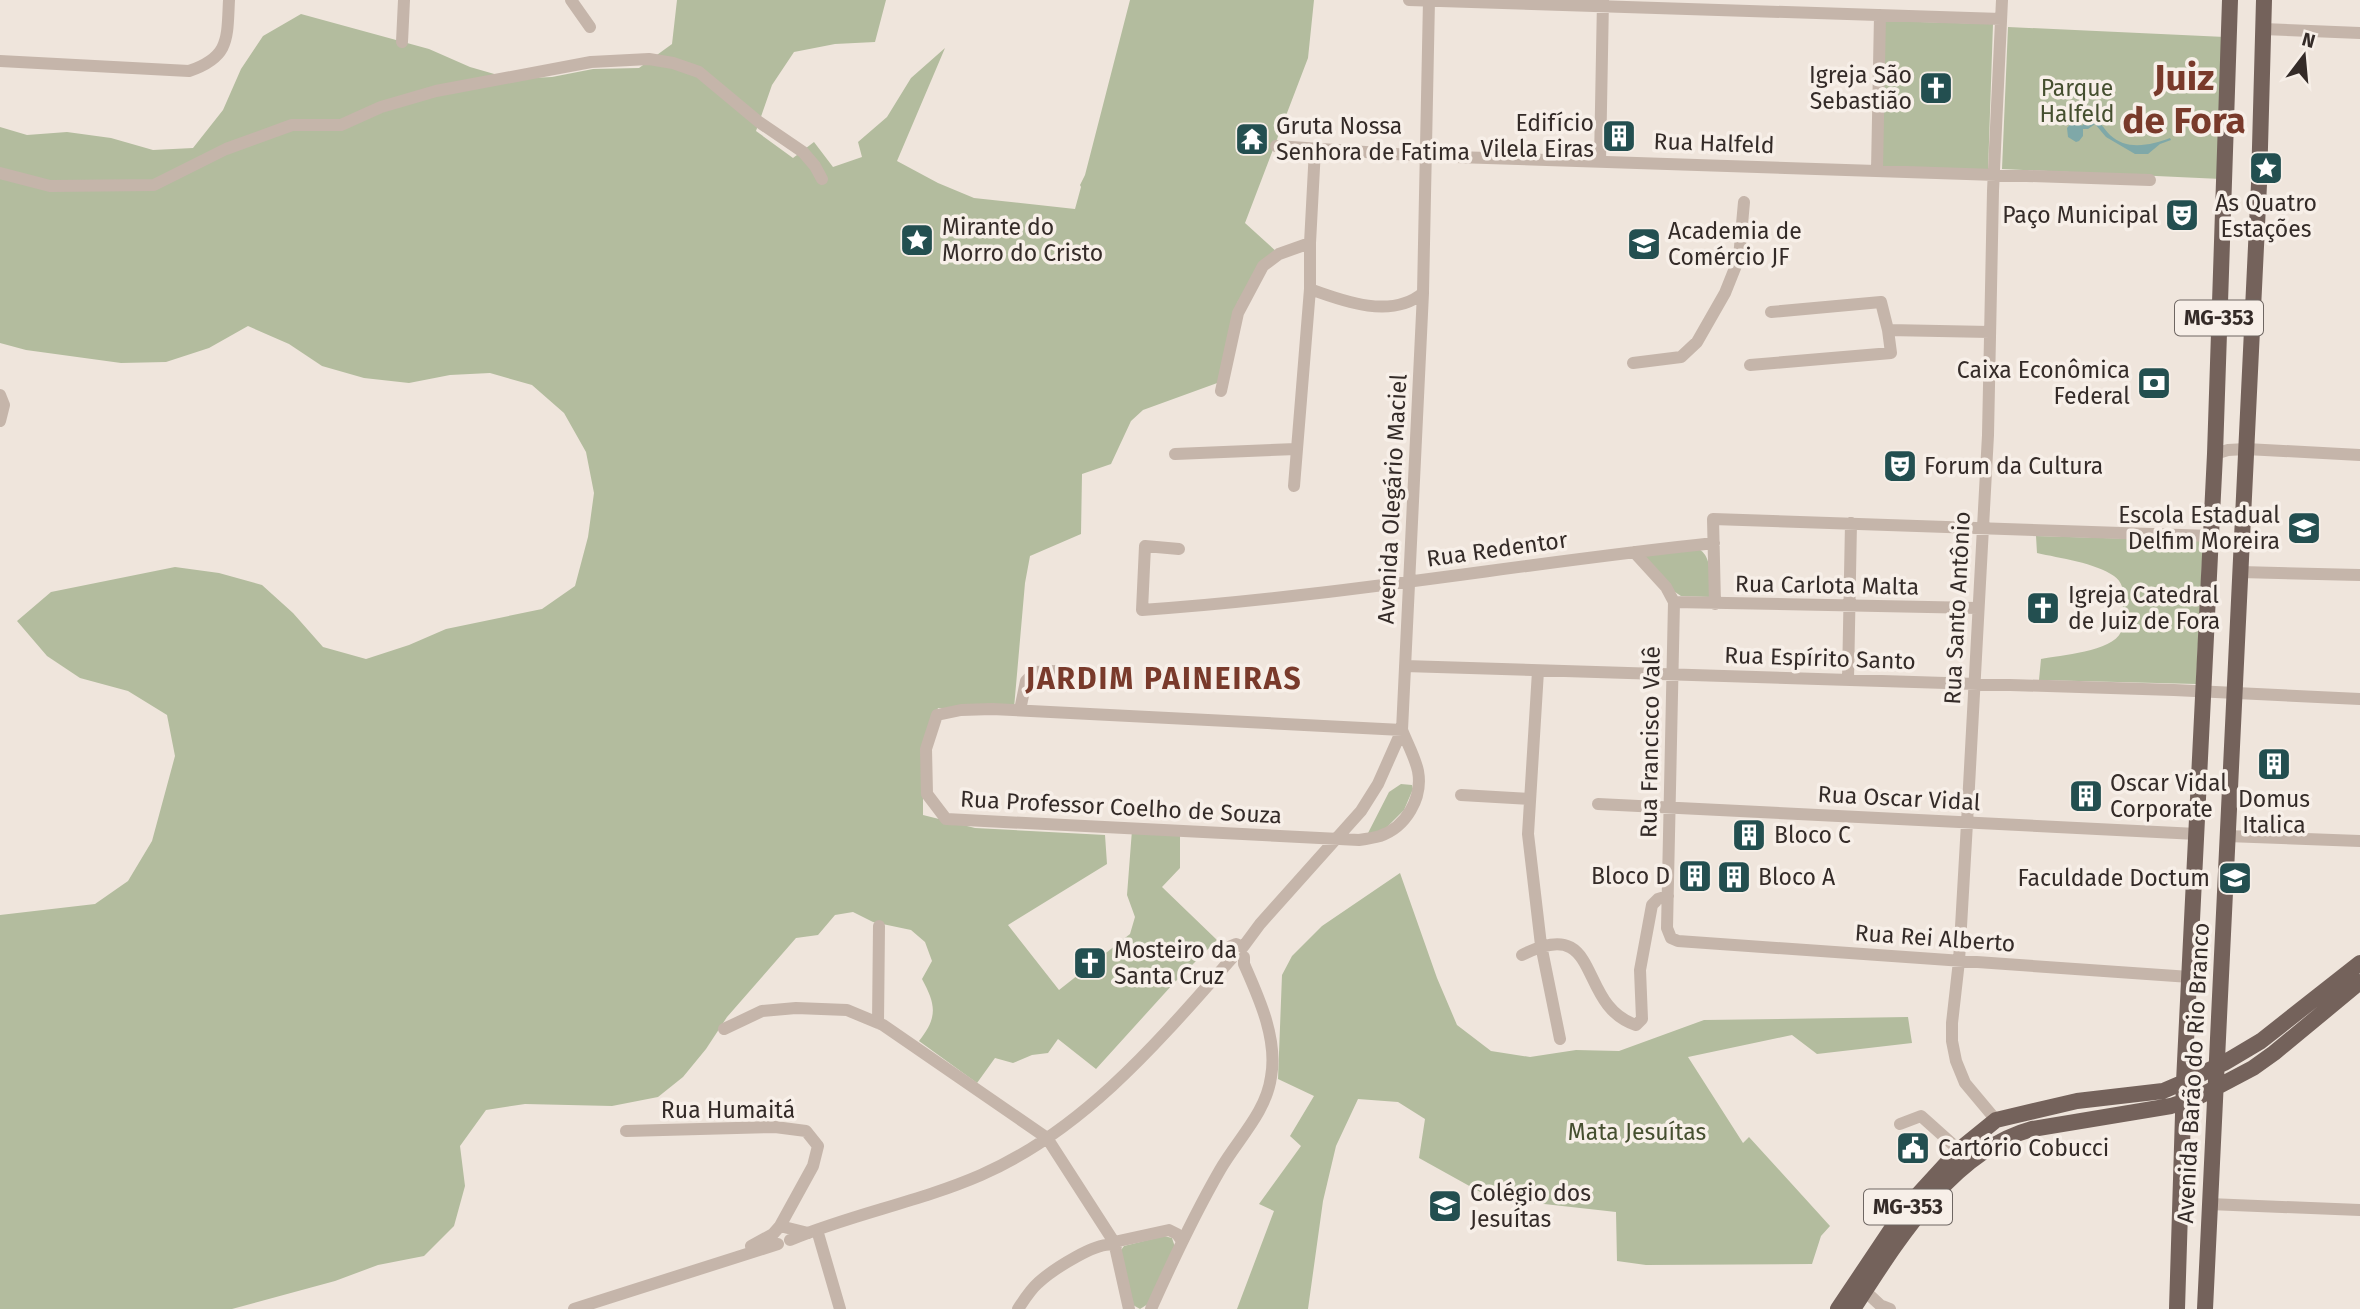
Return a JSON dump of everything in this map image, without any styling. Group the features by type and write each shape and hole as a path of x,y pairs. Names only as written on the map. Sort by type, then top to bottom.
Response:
{"main road":[{"name":"Avenida Barão do Rio Branco","path":"2177,1309 2183,1103 2215,454 2230,0"},
{"name":"Avenida Barão do Rio Branco","path":"2205,1309 2259,184 2264,0"},
{"path":"2184,1082 2215,1068 2261,1041 2360,963"},
{"name":"MG-353","path":"1853,1309 1919,1214 1939,1191 1981,1153 2017,1133 2183,1103 2253,1068 2360,982"},
{"path":"2216,1048 2239,1054"},
{"name":"MG-353","path":"1838,1309 1905,1209 1959,1150 1996,1120 2077,1101 2163,1091 2184,1082"},
{"path":"1939,1191 1945,1179 1994,1132 1996,1120"}],"street":[{"path":"0,61 189,71 206,66 220,55 227,33 229,0"},
{"path":"402,42 404,0"},
{"path":"571,0 590,27"},
{"path":"1409,0 1603,3 2001,19"},
{"name":"Avenida Olegário Maciel","path":"574,1309 729,1259 782,1235 812,1231 963,1182 1002,1164 1046,1138 1121,1078 1240,954 1260,924 1361,811 1378,785 1402,730 1423,293 1429,0"},
{"name":"Rua Santo Antônio","path":"1996,1120 1965,1083 1956,1061 1952,1023 1959,961 1988,435 1994,174 2002,0"},
{"path":"1600,161 1603,3"},
{"path":"1877,170 1880,15"},
{"path":"2263,29 2360,33"},
{"path":"0,173 50,186 154,185 226,149 292,125 341,125 381,107 436,91 591,62 649,58 699,72 759,122 803,152 822,179"},
{"name":"Rua Halfeld","path":"1276,146 1425,156 2150,180"},
{"path":"1294,486 1310,289 1315,149"},
{"path":"1633,363 1681,357 1697,342 1725,293 1739,258 1744,202"},
{"path":"1221,391 1238,313 1263,266 1279,254 1310,243"},
{"path":"1310,289 1373,306 1398,306 1414,301 1423,293"},
{"path":"1750,365 1891,353 1881,302 1770,312"},
{"path":"1888,330 1990,331"},
{"path":"0,395 4,405 0,421"},
{"path":"1175,454 1296,449"},
{"path":"2215,454 2246,449 2360,455"},
{"path":"1715,604 1713,519 2211,536"},
{"path":"1848,680 1851,523"},
{"name":"Rua Redentor","path":"1180,549 1145,546 1142,610 1203,606 1409,582 1714,543"},
{"path":"1634,552 1666,587 1674,602"},
{"path":"2240,572 2360,575"},
{"name":"Rua Carlota Malta","path":"1674,602 1978,608"},
{"name":"Rua Francisco Valê","path":"1674,602 1667,928 1671,938 1678,941"},
{"name":"Rua Espírito Santo","path":"1405,666 2360,699"},
{"path":"1056,671 1035,672 1026,681 1020,710 1402,730 1418,771 1418,790 1412,809 1401,824 1382,835 1359,840 1335,839"},
{"path":"1538,671 1528,834 1541,945 1560,1039"},
{"name":"Rua Professor Coelho de Souza","path":"1020,710 961,710 937,715 926,749 927,794 946,819 1335,839"},
{"path":"1461,795 1530,799"},
{"name":"Rua Oscar Vidal","path":"1598,804 2197,834"},
{"path":"2227,836 2360,841"},
{"path":"1522,955 1541,945 1567,943 1578,952 1597,989 1610,1007 1628,1023 1636,1026 1642,1019 1640,971 1652,905 1658,899 1668,896"},
{"path":"878,1023 879,926"},
{"name":"Rua Rei Alberto","path":"1678,941 2190,977"},
{"path":"1151,1309 1182,1241 1221,1167 1263,1105 1271,1079 1271,1047 1262,1010 1240,954"},
{"path":"724,1029 762,1011 796,1008 847,1010 878,1023 1046,1138 1115,1244 1130,1308"},
{"path":"1900,1124 1922,1116 1959,1150"},
{"name":"Rua Humaitá","path":"626,1131 775,1127 806,1131 818,1146 813,1166 782,1235"},
{"path":"2209,1204 2360,1210"},
{"path":"1018,1309 1038,1284 1066,1264 1106,1244 1169,1230 1177,1234 1182,1241"},
{"path":"812,1231 840,1309"},
{"path":"1865,1291 1880,1305 1890,1309"}],"green space":[{"path":"677,0 886,0 875,42 835,44 794,52 772,85 756,131 793,158 814,142 833,167 862,157 858,142 887,117 911,78 945,48 897,161 974,198 1075,209 1130,0 1314,0 1308,58 1245,223 1279,254 1238,301 1220,382 1143,410 1131,421 1111,464 1082,474 1081,534 1030,556 1025,583 1014,708 938,708 923,746 923,815 975,828 1105,835 1107,864 1008,925 1059,990 1130,934 1135,917 1127,895 1132,830 1180,833 1180,868 1162,887 1217,940 1096,1069 1058,1039 1048,1053 1032,1055 1013,1063 995,1058 977,1083 919,1041 929,1025 933,1011 922,979 932,961 925,942 911,930 873,922 853,912 835,915 818,935 796,938 727,1017 683,1077 658,1097 612,1106 525,1104 486,1110 460,1146 465,1186 454,1226 424,1256 378,1265 335,1281 232,1309 0,1309 0,915 95,904 128,881 152,841 175,756 167,715 128,691 80,678 47,656 17,621 51,592 175,567 219,573 262,585 293,613 323,647 366,659 446,629 542,609 575,586 588,537 594,493 586,452 564,413 532,385 490,373 450,375 409,383 364,378 322,366 289,344 248,326 209,348 166,362 121,363 26,350 0,343 0,127 27,135 67,132 111,138 153,150 193,148 223,110 241,69 263,36 301,14 429,49 470,67 512,79 552,77 593,69 639,68 672,44"},
{"path":"1884,21 1993,24 1988,171 1879,167"},
{"name":"Parque Halfeld","path":"2008,27 2225,37 2221,179 2002,169"},
{"path":"2036,536 2203,541 2196,684 2039,680 2041,659 2097,648 2116,639 2123,623 2123,589 2120,582 2106,571 2037,553"},
{"path":"1697,548 1708,563 1710,597 1681,596 1672,590 1641,554"},
{"path":"1401,784 1412,785 1413,789 1404,810 1385,829 1367,835 1389,792"},
{"name":"Mata Jesuítas","path":"1400,873 1437,978 1457,1025 1491,1051 1530,1057 1576,1050 1619,1051 1704,1020 1908,1017 1912,1043 1817,1054 1792,1035 1688,1057 1743,1143 1749,1137 1830,1226 1821,1236 1812,1264 1646,1265 1617,1261 1616,1212 1491,1198 1419,1158 1425,1119 1398,1102 1358,1099 1336,1146 1323,1201 1308,1309 1237,1309 1274,1211 1259,1204 1301,1146 1290,1136 1314,1096 1278,1079 1282,975 1292,956 1322,926"},
{"path":"1164,1236 1172,1238 1175,1247 1148,1304 1140,1309 1133,1305 1121,1250 1124,1246"}],"water":[{"path":"2094,120 2117,140 2131,145 2155,143 2170,138 2171,140 2160,144 2148,154 2135,154 2106,137 2095,124 2083,129 2083,136 2079,141 2068,137 2067,128 2072,122 2082,126 2086,121"}],"place":[{"name":"Igreja São Sebastião","path":"1936,88"},
{"name":"Edifício Vilela Eiras","path":"1619,136"},
{"name":"Gruta Nossa Senhora de Fatima","path":"1252,139"},
{"name":"As Quatro Estações","path":"2266,168"},
{"name":"Paço Municipal","path":"2182,215"},
{"name":"Mirante do Morro do Cristo","path":"917,240"},
{"name":"Academia de Comércio JF","path":"1644,244"},
{"name":"Caixa Econômica Federal","path":"2154,383"},
{"name":"Forum da Cultura","path":"1900,466"},
{"name":"Escola Estadual Delfim Moreira","path":"2304,528"},
{"name":"Igreja Catedral de Juiz de Fora","path":"2043,608"},
{"name":"Domus Italica","path":"2274,764"},
{"name":"Oscar Vidal Corporate","path":"2086,796"},
{"name":"Bloco C","path":"1749,835"},
{"name":"Bloco D","path":"1695,876"},
{"name":"Bloco A","path":"1734,877"},
{"name":"Faculdade Doctum","path":"2235,878"},
{"name":"Mosteiro da Santa Cruz","path":"1090,963"},
{"name":"Cartório Cobucci","path":"1913,1148"},
{"name":"Colégio dos Jesuítas","path":"1445,1206"}],"district":[{"name":"Juiz de Fora","path":"2184,98"},
{"name":"JARDIM PAINEIRAS","path":"1164,679"}]}
